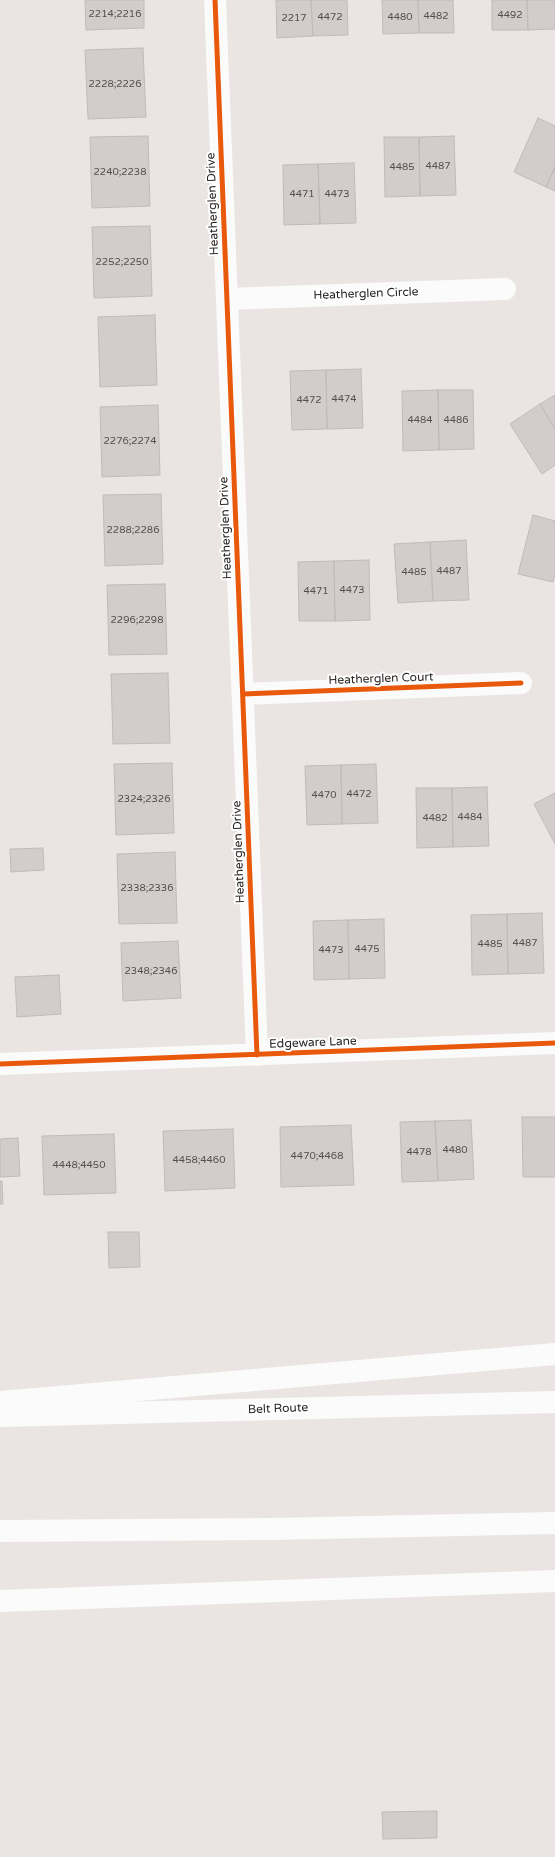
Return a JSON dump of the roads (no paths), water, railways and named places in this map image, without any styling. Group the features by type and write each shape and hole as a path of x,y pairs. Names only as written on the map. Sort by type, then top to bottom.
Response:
{"main road":[{"name":"Heatherglen Drive","path":"215,0 257,1055"},
{"name":"Heatherglen Circle","path":"227,299 505,289"},
{"name":"Heatherglen Court","path":"243,694 521,684"},
{"name":"Edgeware Lane","path":"0,1064 555,1043"},
{"path":"0,1402 555,1354"},
{"name":"Belt Route","path":"0,1416 555,1402"},
{"path":"0,1531 279,1529 555,1523"},
{"path":"0,1600 555,1581"}]}
